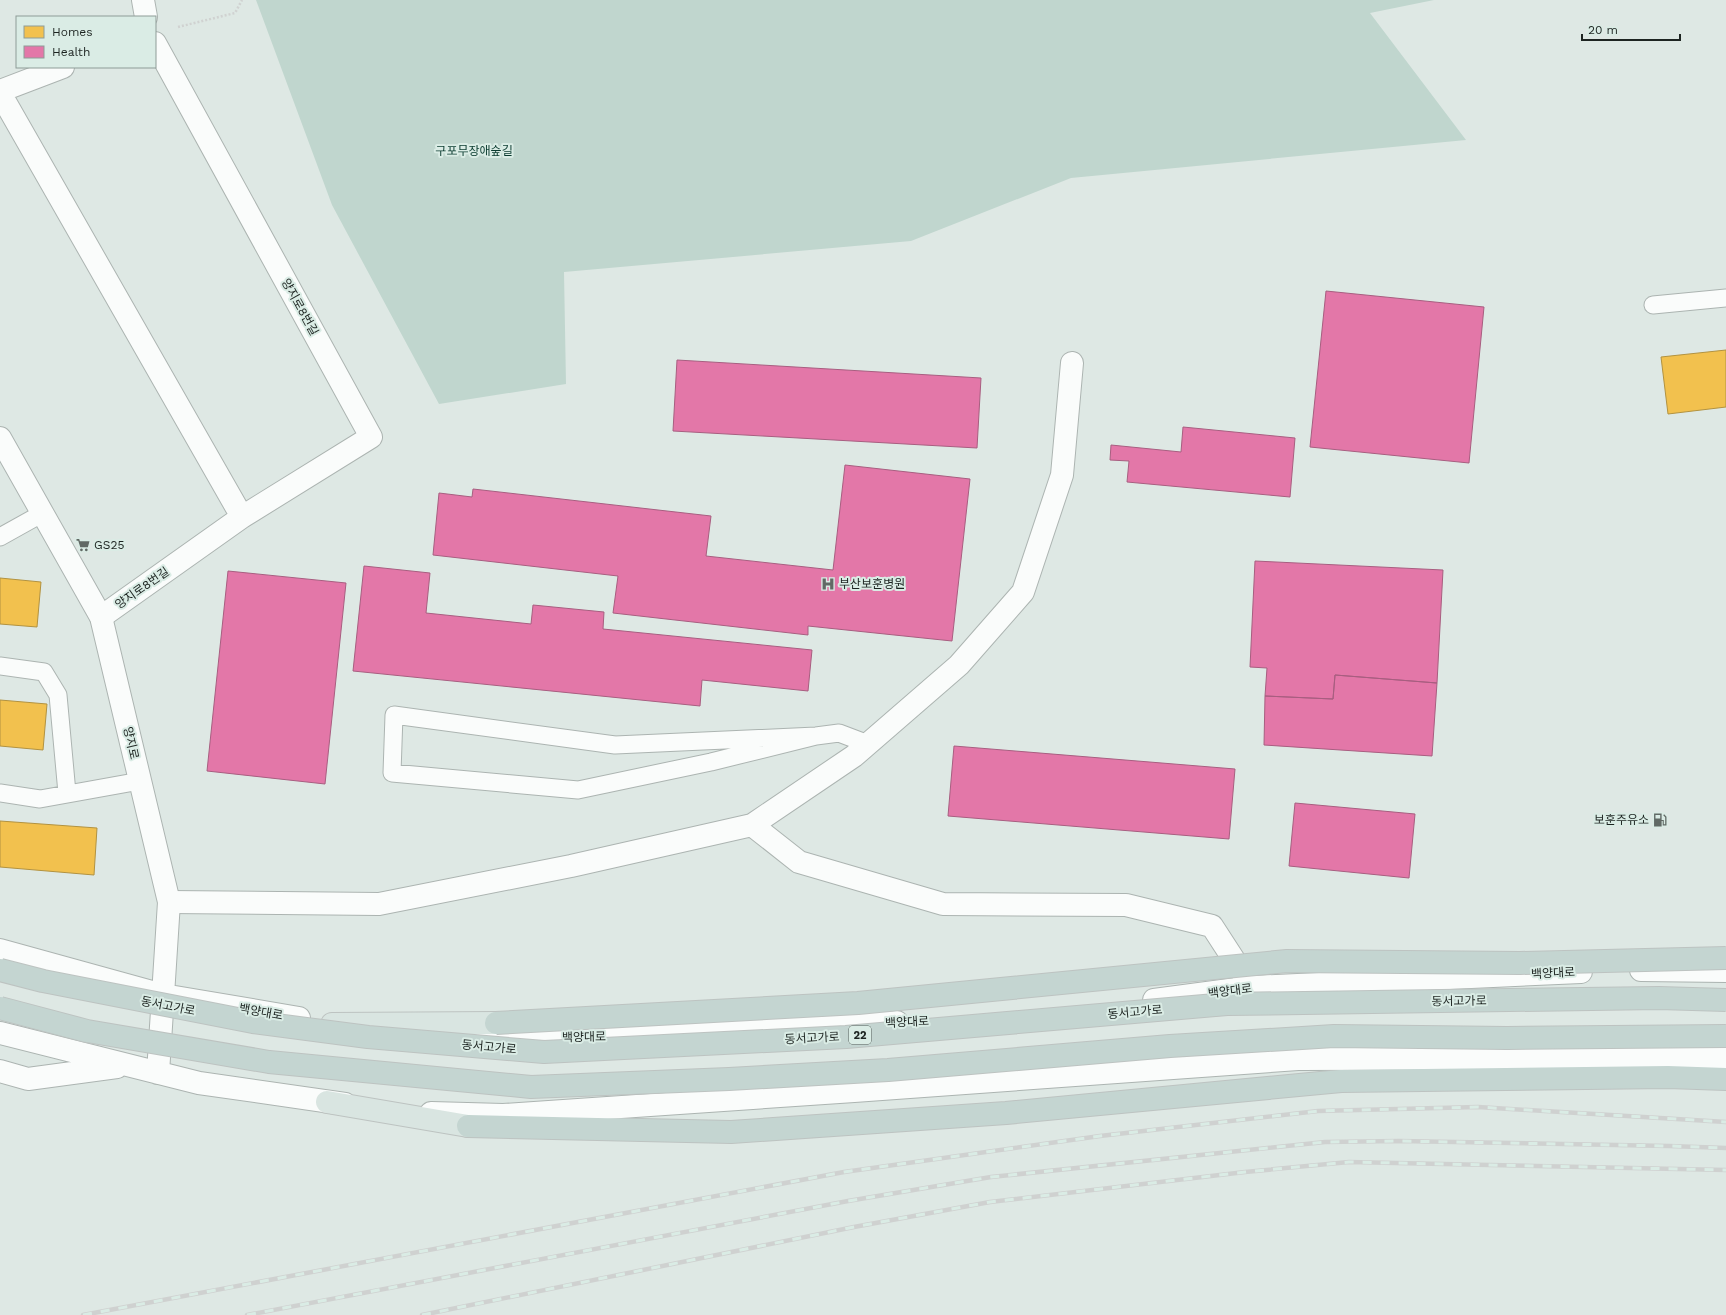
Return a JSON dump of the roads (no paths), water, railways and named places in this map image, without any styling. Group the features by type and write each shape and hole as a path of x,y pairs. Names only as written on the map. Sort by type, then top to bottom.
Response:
{"highway":[{"path":"496,1023 858,1003 1287,961 1520,963 1726,958"},
{"name":"동서고가로","path":"0,970 50,982 253,1022 368,1037 544,1052 846,1036 1227,1004 1659,998 1726,1000"},
{"path":"0,1008 87,1031 269,1062 531,1087 729,1079 888,1070 1170,1046 1334,1036 1507,1038 1726,1036"},
{"path":"468,1126 731,1132 1006,1113 1341,1082 1668,1077 1726,1079"}],"main road":[{"path":"332,1024 496,1023"},
{"path":"327,1102 468,1126"}],"street":[{"path":"143,0 146,16"},
{"name":"양지로8번길","path":"101,617 242,517 371,437 156,45"},
{"path":"60,68 0,92 242,517"},
{"path":"169,902 379,904 570,866 752,825 854,756 959,666 1023,592 1062,475 1072,363"},
{"name":"양지로","path":"0,438 101,617 169,902 158,1073"},
{"path":"752,825 799,862 943,904 1126,905 1212,926 1252,987"},
{"name":"백양대로","path":"0,950 163,995 332,1024 493,1037 657,1036 985,1018 1167,999 1252,987 1626,970 1726,971"},
{"path":"0,1033 199,1083 400,1112 503,1115 1298,1059 1726,1059"},
{"path":"0,1071 28,1079 130,1066"}],"lane":[{"path":"1653,305 1726,298"},
{"path":"0,537 43,513"},
{"path":"0,666 44,672 58,695 67,794"},
{"path":"816,736 711,762 578,790 392,773 394,715 615,745 816,736 839,733 868,744"},
{"path":"0,793 40,799 140,781"}],"railway":[{"path":"83,1315 844,1172 1100,1136 1318,1111 1478,1107 1726,1122"},
{"path":"247,1315 848,1201 991,1177 1325,1142 1399,1141 1726,1148"},
{"path":"422,1315 854,1227 990,1202 1245,1172 1349,1162 1726,1170"}],"place":[{"name":"GS25","path":"83,545"},
{"name":"부산보훈병원","path":"828,584"},
{"name":"보훈주유소","path":"1660,820"}],"park label":[{"name":"구포무장애숲길","path":"474,151"}]}
